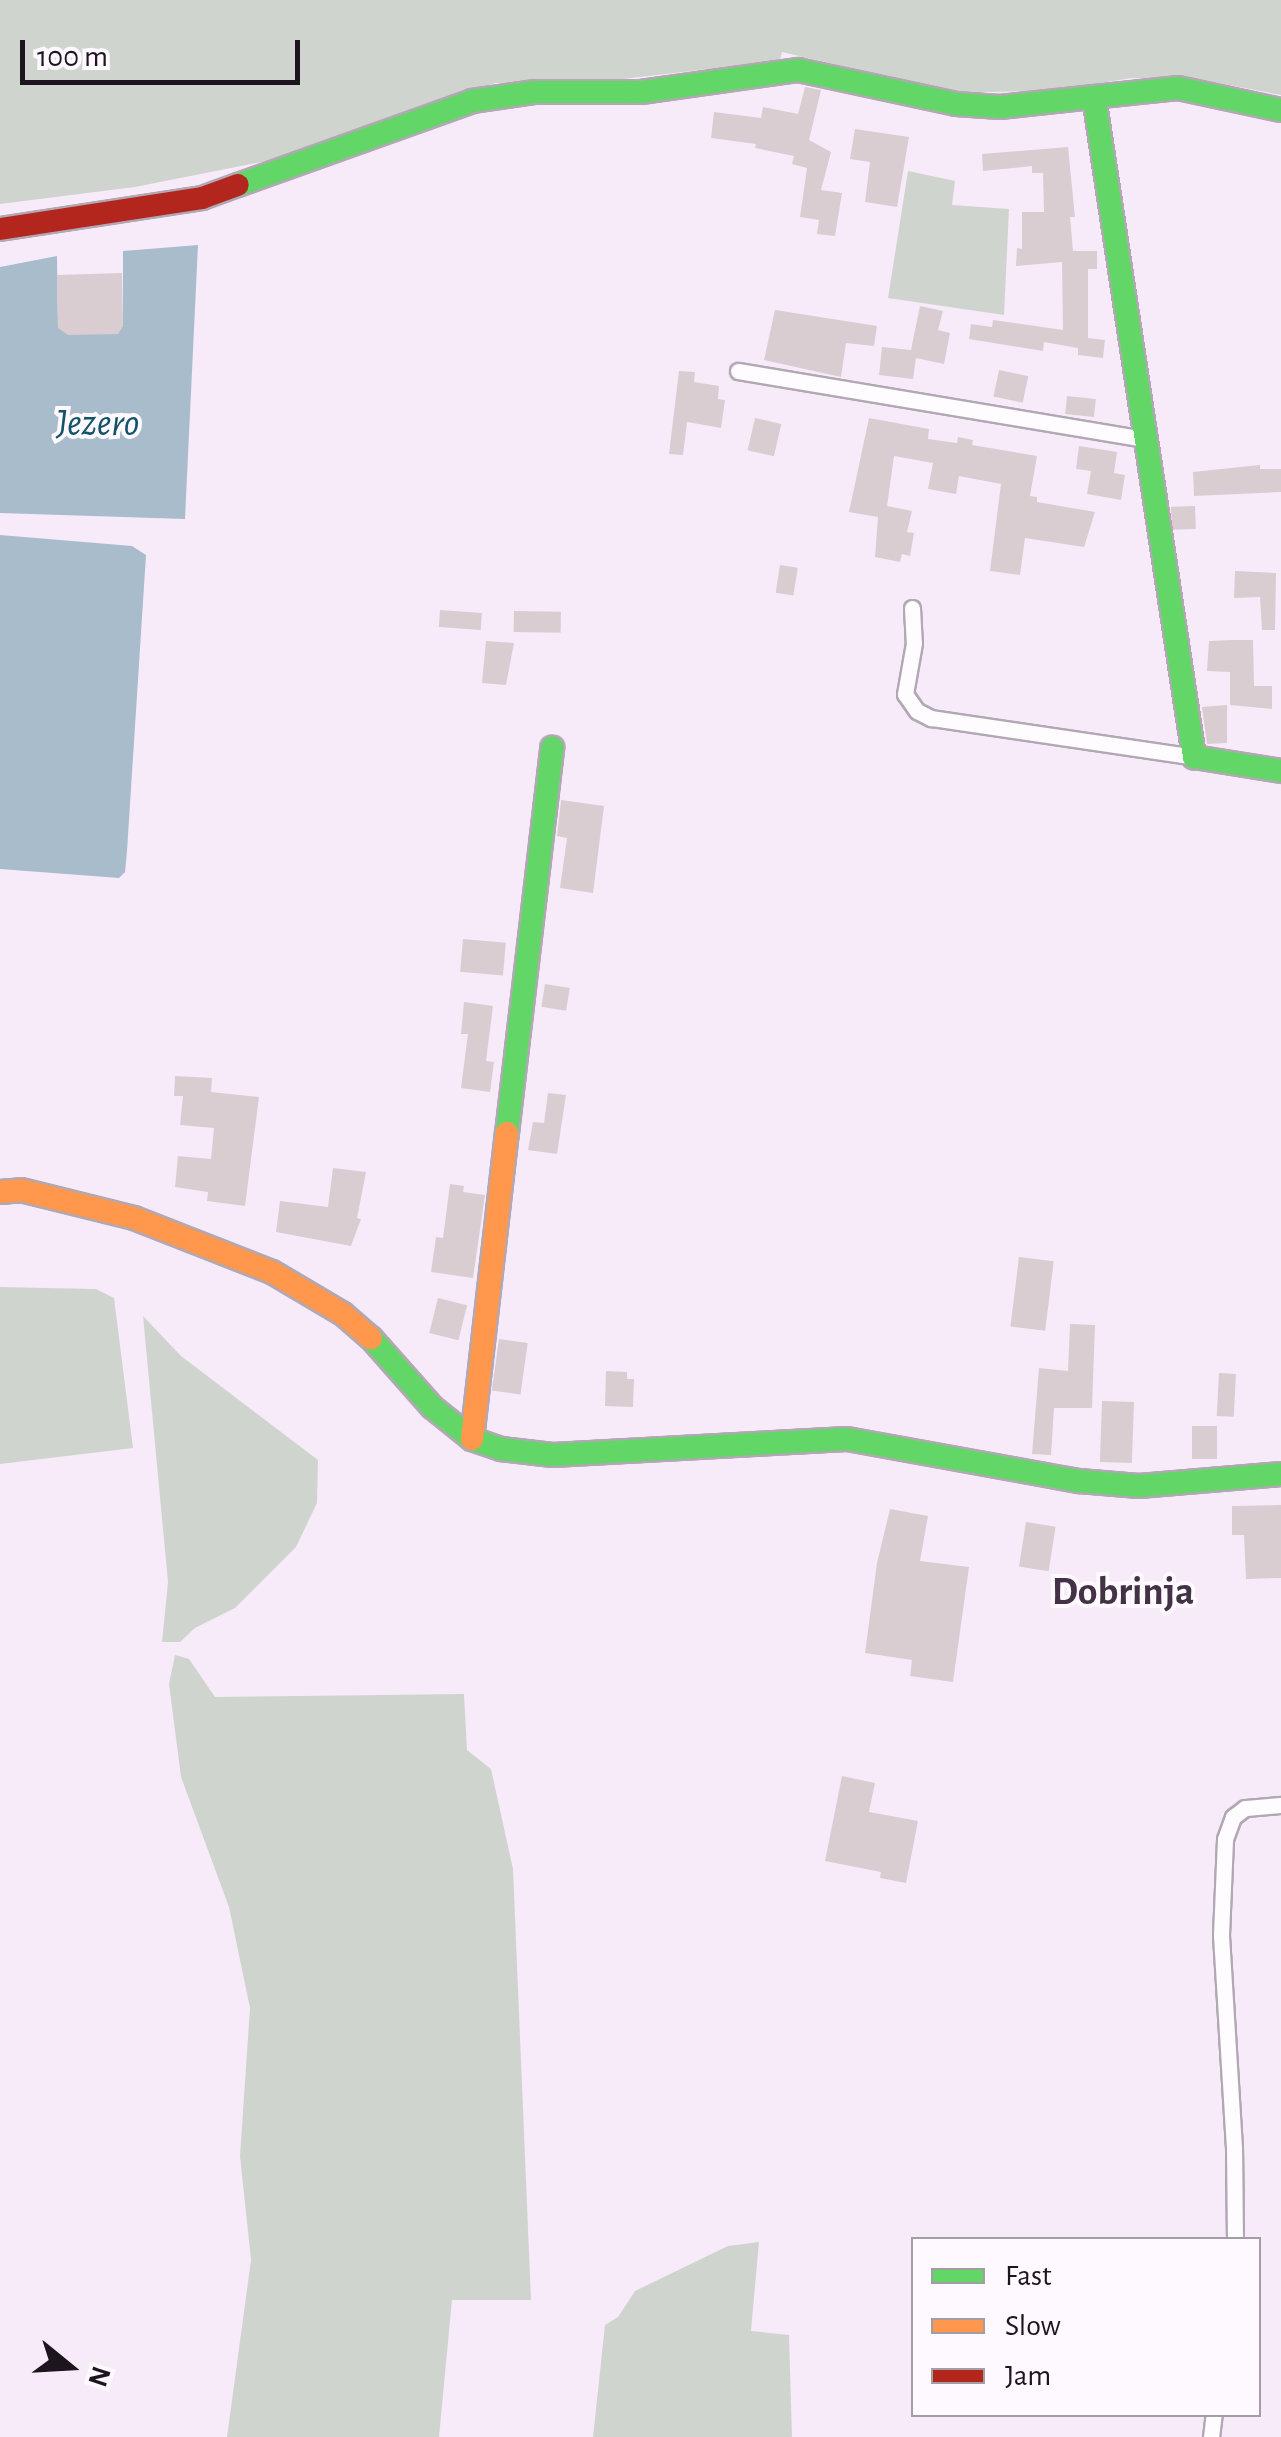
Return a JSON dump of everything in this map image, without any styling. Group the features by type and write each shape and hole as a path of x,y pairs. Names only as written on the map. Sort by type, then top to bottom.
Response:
{"street":[{"path":"0,229 202,198 472,101 535,92 642,92 798,70 956,104 1000,107 1178,88 1281,110"},
{"path":"1094,96 1194,757"},
{"path":"738,371 1144,440"},
{"path":"912,608 914,643 905,694 917,711 931,718 1281,770"},
{"path":"472,1439 552,748"},
{"path":"0,1192 20,1190 119,1214 272,1272 343,1314 389,1354 432,1407 472,1439 540,1454 847,1439 1079,1481 1139,1486 1281,1474"},
{"path":"1235,2237 1234,2148 1221,1935 1225,1839 1233,1817 1244,1808 1281,1805"}],"shaded area":[{"path":"0,0 1281,0 1281,95 1213,82 1132,78 1055,90 958,93 782,52 775,82 706,96 708,69 615,80 495,83 292,156 135,187 0,204"},
{"path":"908,171 955,181 952,205 1009,209 1004,315 888,298"},
{"path":"0,1287 96,1289 114,1298 133,1448 0,1464"},
{"path":"143,1316 181,1356 318,1460 317,1503 296,1547 235,1608 195,1628 180,1642 162,1642 168,1582"},
{"path":"175,1655 189,1659 215,1697 464,1694 467,1750 491,1769 513,1869 531,2300 452,2300 439,2437 227,2437 251,2260 240,2156 250,2008 229,1907 181,1777 169,1684"},
{"path":"759,2242 751,2331 789,2335 792,2437 593,2437 605,2325 618,2317 635,2291 728,2246"}],"water":[{"name":"Jezero","path":"198,245 185,519 0,513 0,267 57,256 58,328 117,334 123,326 123,251"},
{"name":"Jezero","path":"0,535 132,546 146,555 127,851 125,872 119,878 0,869"}],"building":[{"path":"805,87 821,90 809,140 831,152 821,190 842,193 835,236 817,234 819,220 800,217 807,168 792,164 794,156 755,148 756,144 711,138 714,112 761,118 763,107 798,114"},
{"path":"855,129 909,137 897,207 865,202 870,162 850,159"},
{"path":"1068,147 1075,217 1070,217 1073,251 1097,251 1097,269 1088,269 1088,338 1105,340 1103,358 1078,355 1078,348 1044,342 1043,351 969,339 971,324 992,327 993,320 1063,330 1062,262 1016,266 1017,248 1022,249 1022,212 1044,212 1043,173 1032,173 1032,166 983,171 982,154"},
{"path":"122,273 123,326 118,334 68,335 58,328 57,275"},
{"path":"920,306 943,311 938,330 950,333 944,364 916,358 913,379 879,375 882,347 911,350"},
{"path":"775,310 877,326 874,346 846,343 841,377 764,360"},
{"path":"999,370 1028,376 1023,403 993,396"},
{"path":"679,371 695,372 694,382 719,386 718,399 725,400 721,428 687,422 683,455 669,454"},
{"path":"1067,396 1096,399 1094,417 1065,414"},
{"path":"755,418 781,424 774,456 748,450"},
{"path":"869,418 929,429 928,439 957,443 958,437 973,440 972,445 1037,456 1030,496 1037,497 1037,502 1095,512 1084,547 1025,538 1020,575 990,571 1001,484 959,476 956,494 928,489 933,463 894,456 887,506 912,511 907,532 914,533 910,556 902,554 900,562 875,557 878,517 849,512"},
{"path":"1079,446 1117,452 1114,473 1125,475 1121,500 1087,494 1091,471 1076,469"},
{"path":"1260,465 1260,469 1281,469 1281,492 1194,496 1193,472"},
{"path":"1195,506 1196,529 1172,530 1171,507"},
{"path":"780,565 798,568 793,595 776,593"},
{"path":"1235,571 1276,573 1275,630 1262,630 1260,597 1234,598"},
{"path":"440,610 482,613 481,630 439,627"},
{"path":"514,611 561,612 561,633 514,632"},
{"path":"1253,640 1254,686 1272,686 1272,709 1230,705 1230,672 1207,671 1209,641"},
{"path":"486,641 514,643 506,685 482,683"},
{"path":"1227,705 1227,743 1207,744 1202,707"},
{"path":"561,800 604,806 593,893 560,888 567,838 557,836"},
{"path":"463,939 506,943 503,976 460,972"},
{"path":"545,984 570,988 566,1011 541,1007"},
{"path":"464,1002 493,1006 486,1061 494,1062 490,1092 461,1088 468,1034 461,1034"},
{"path":"175,1076 212,1078 211,1092 259,1097 245,1206 207,1201 208,1192 175,1187 178,1156 211,1159 214,1128 180,1125 183,1096 174,1096"},
{"path":"548,1093 566,1095 557,1154 528,1150 533,1122 544,1123"},
{"path":"333,1168 366,1172 357,1218 361,1219 351,1246 276,1232 280,1201 328,1207"},
{"path":"450,1184 464,1186 463,1192 485,1195 473,1278 431,1272 436,1237 443,1238"},
{"path":"1019,1257 1054,1261 1045,1331 1010,1326"},
{"path":"438,1298 467,1305 458,1340 429,1333"},
{"path":"1070,1324 1095,1325 1092,1408 1054,1408 1051,1455 1032,1454 1039,1368 1068,1371"},
{"path":"499,1339 528,1343 520,1395 492,1390"},
{"path":"606,1371 627,1372 627,1379 634,1379 633,1407 605,1406"},
{"path":"1219,1373 1236,1374 1234,1417 1217,1416"},
{"path":"1102,1401 1134,1402 1132,1463 1100,1462"},
{"path":"1192,1426 1217,1426 1217,1459 1192,1459"},
{"path":"1281,1505 1281,1578 1246,1579 1244,1535 1232,1535 1232,1506"},
{"path":"890,1509 928,1516 920,1561 969,1567 953,1682 910,1676 912,1660 865,1653 877,1563"},
{"path":"1026,1522 1056,1527 1049,1571 1019,1566"},
{"path":"842,1776 875,1783 869,1812 918,1821 906,1883 880,1878 881,1872 825,1861"}],"traffic: fast":[{"path":"238,185 472,101 535,92 641,92 798,70 956,104 1000,107 1178,88 1281,110"},
{"path":"1094,97 1194,757 1281,771"},
{"path":"507,1133 552,748"},
{"path":"371,1338 432,1407 472,1439 501,1449 553,1455 847,1439 1079,1481 1139,1486 1281,1474"}],"traffic: slow":[{"path":"472,1439 507,1133"},
{"path":"0,1192 21,1190 134,1218 272,1272 343,1314 371,1338"}],"traffic: jam":[{"path":"0,229 202,198 238,185"}],"district":[{"name":"Dobrinja","path":"1123,1592"}]}
